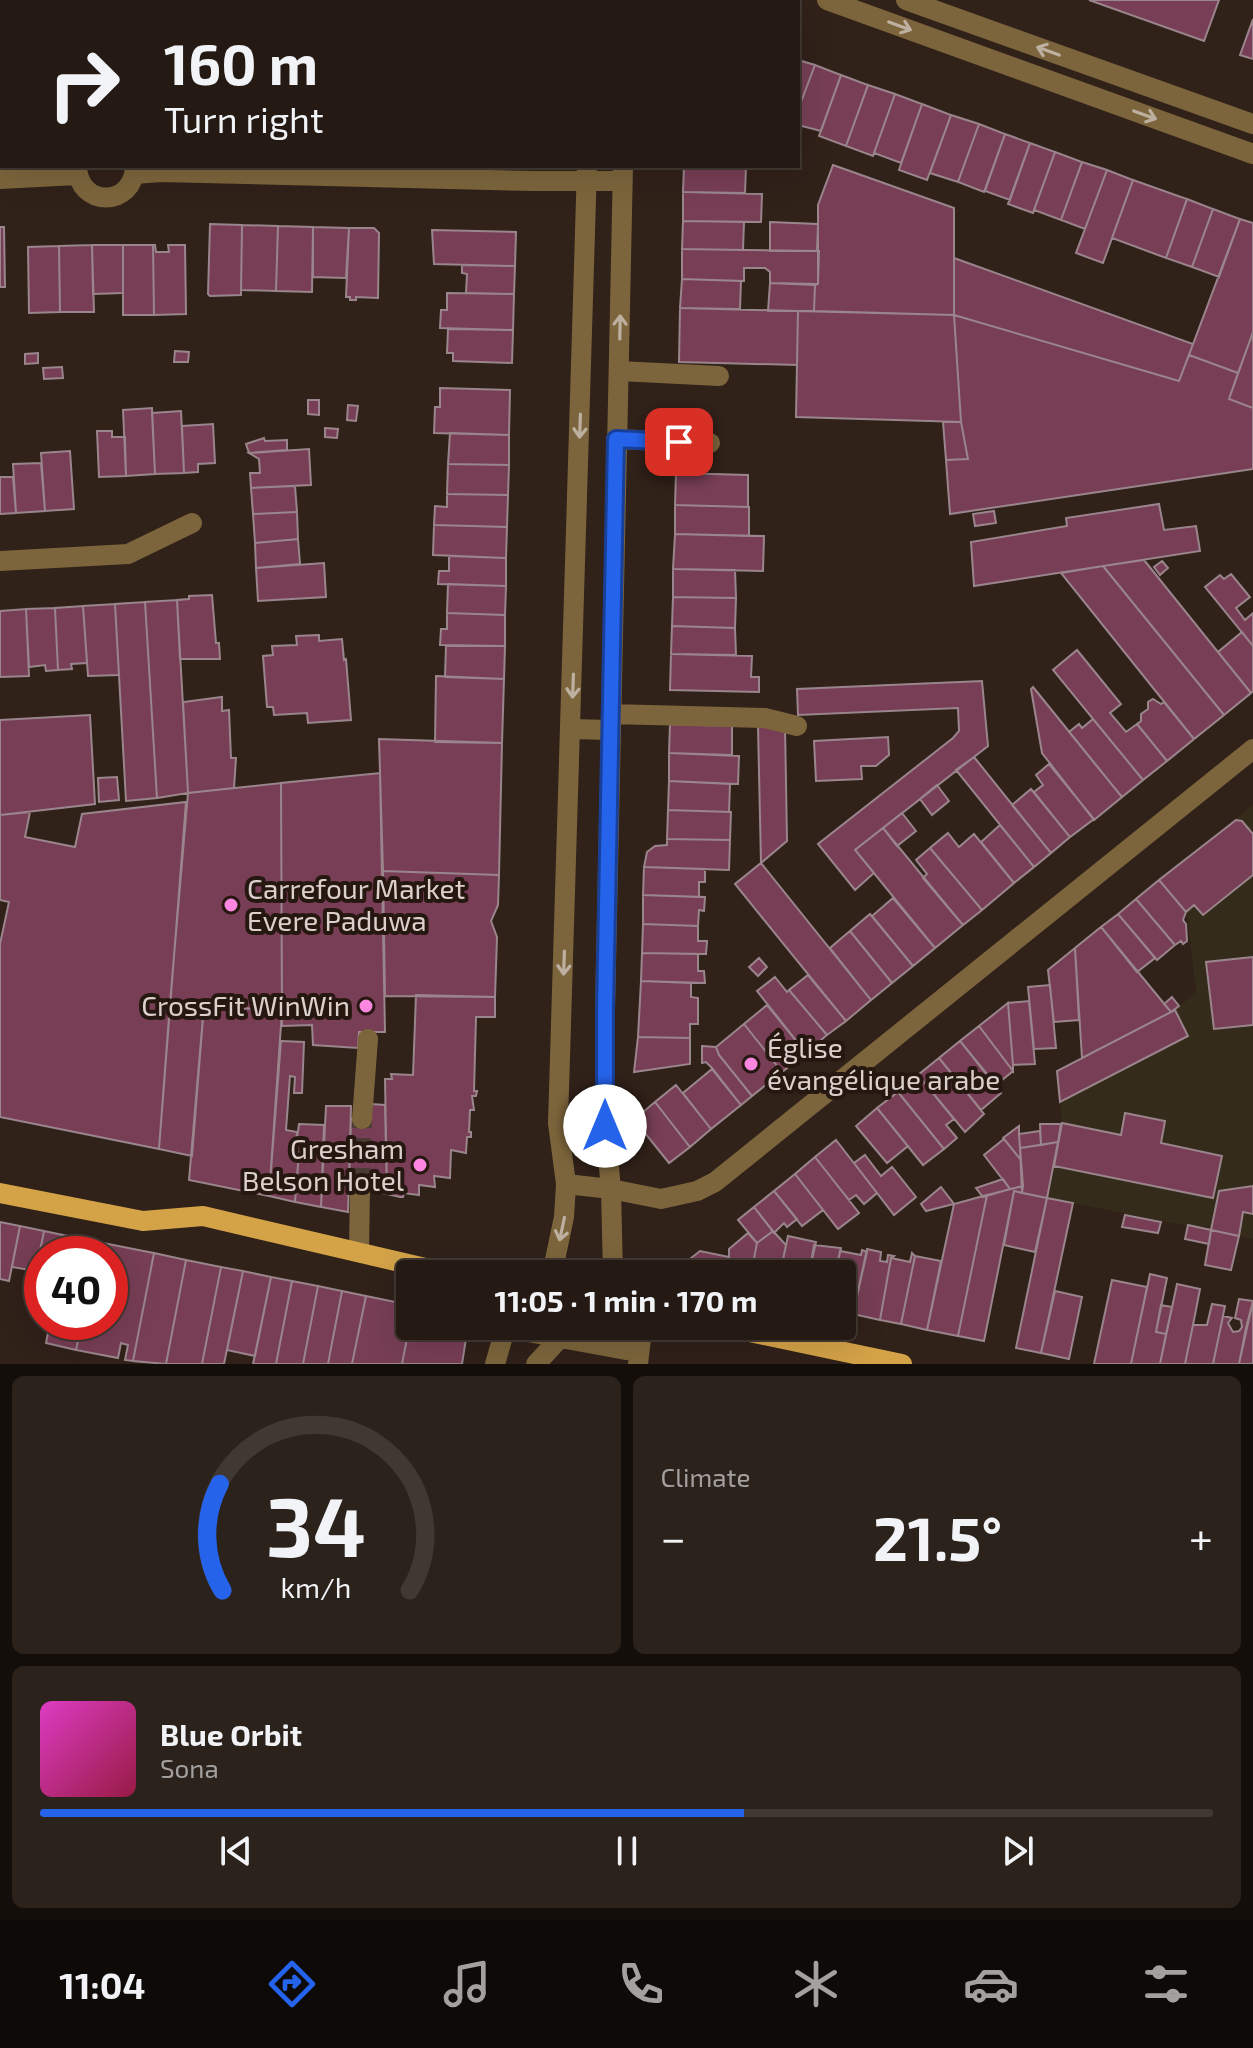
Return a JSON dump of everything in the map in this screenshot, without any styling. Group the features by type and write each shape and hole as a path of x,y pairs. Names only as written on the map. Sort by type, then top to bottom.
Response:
{"main road":[{"path":"0,1193 143,1221 203,1216 396,1261"},
{"path":"788,1340 902,1364"}],"street":[{"path":"827,0 1253,154"},
{"path":"906,0 1253,124"},
{"path":"0,179 77,170 80,183 93,195 111,198 126,190 134,170 533,181 587,173 623,173 605,1010 605,1126 613,1260"},
{"path":"555,1260 564,1217 566,1184 558,1123 587,173"},
{"path":"619,371 719,376"},
{"path":"616,439 710,443"},
{"path":"0,561 128,554 192,523"},
{"path":"571,729 611,722 765,718 797,726"},
{"path":"566,1184 661,1199 697,1191 715,1182 1253,749"},
{"path":"362,1119 368,1039"},
{"path":"359,1252 360,1188"},
{"path":"495,1364 506,1340"},
{"path":"536,1364 558,1340"},
{"path":"571,1340 632,1357"},
{"path":"587,1343 596,1364"}],"shaded area":[{"path":"1253,805 1253,1239 1047,1198 1062,1124 1057,1071 1175,1010 1196,992 1187,913 1159,880"}],"building":[{"path":"1089,0 1219,0 1204,41"},
{"path":"1253,19 1253,59 1240,55"},
{"path":"800,61 815,65 800,105"},
{"path":"815,65 841,75 821,131 800,126 800,105"},
{"path":"841,75 868,85 846,146 819,136"},
{"path":"868,85 895,94 873,156 846,146"},
{"path":"895,94 922,104 901,163 874,153"},
{"path":"922,104 951,115 927,180 899,170"},
{"path":"951,115 979,124 958,182 930,173"},
{"path":"979,124 1005,134 984,192 958,182"},
{"path":"1005,134 1030,143 1010,200 985,191"},
{"path":"1030,143 1055,152 1033,213 1008,204"},
{"path":"1055,152 1082,162 1061,220 1034,210"},
{"path":"1082,162 1107,170 1085,229 1061,220"},
{"path":"833,165 954,208 954,315 814,311 815,285 818,284 818,205"},
{"path":"684,168 746,168 745,193 683,192"},
{"path":"1107,170 1133,180 1103,263 1076,253"},
{"path":"1133,180 1187,199 1166,258 1112,238"},
{"path":"683,192 762,194 761,222 683,221"},
{"path":"1187,199 1213,209 1192,267 1166,258"},
{"path":"1213,209 1240,219 1219,277 1192,267"},
{"path":"1240,219 1253,223 1253,332 1238,373 1189,355"},
{"path":"683,221 744,222 743,250 682,249"},
{"path":"770,222 818,224 817,251 770,251"},
{"path":"210,224 242,225 241,295 208,294"},
{"path":"242,225 278,226 276,291 241,290"},
{"path":"278,226 313,227 312,292 276,291"},
{"path":"0,227 4,227 5,287 0,287"},
{"path":"313,227 349,228 346,278 313,277"},
{"path":"349,228 374,228 379,233 378,298 356,297 356,300 350,300 346,297"},
{"path":"432,230 516,232 515,266 434,264"},
{"path":"92,245 123,245 123,293 93,294"},
{"path":"92,245 94,312 60,312 59,246"},
{"path":"123,245 153,245 154,315 123,315"},
{"path":"153,245 156,252 169,252 168,245 185,245 186,314 154,315"},
{"path":"59,246 60,312 29,313 28,247"},
{"path":"682,249 819,251 818,284 770,283 770,272 765,268 744,268 744,281 682,279"},
{"path":"954,258 1193,344 1179,381 954,315"},
{"path":"462,265 515,266 514,294 466,293 467,274 462,273"},
{"path":"682,279 741,281 740,309 680,308"},
{"path":"770,283 815,285 814,311 768,311"},
{"path":"447,293 514,294 513,330 440,328 441,310 447,310"},
{"path":"680,308 798,311 797,365 679,362"},
{"path":"798,311 954,315 961,422 796,417"},
{"path":"954,315 1179,381 1189,355 1238,373 1229,399 1253,408 1253,469 950,514 946,460 968,459 961,422"},
{"path":"448,329 513,330 512,363 453,361 453,353 447,353"},
{"path":"1253,332 1253,408 1229,399"},
{"path":"175,351 189,352 188,362 174,362"},
{"path":"38,353 38,363 25,364 25,354"},
{"path":"62,367 63,378 44,379 43,368"},
{"path":"440,388 510,390 509,435 434,433 435,407 440,407"},
{"path":"308,400 319,400 319,415 308,414"},
{"path":"348,405 358,406 356,421 347,420"},
{"path":"152,408 155,474 126,476 123,410"},
{"path":"181,411 184,473 155,474 152,413"},
{"path":"943,422 961,422 968,459 946,460"},
{"path":"213,424 215,463 198,464 198,472 184,473 182,426"},
{"path":"325,428 338,429 337,438 325,437"},
{"path":"97,431 112,431 112,437 125,437 126,476 99,477"},
{"path":"450,433 509,435 509,465 448,464"},
{"path":"264,438 265,441 287,440 287,450 249,453 246,444"},
{"path":"309,449 311,485 251,488 250,473 260,473 259,459 249,453"},
{"path":"70,451 74,509 45,511 41,453"},
{"path":"41,463 45,511 16,513 13,464"},
{"path":"448,464 509,465 508,495 447,494"},
{"path":"676,473 748,475 748,507 675,505"},
{"path":"0,477 13,477 16,513 0,514"},
{"path":"295,486 297,512 253,514 251,488"},
{"path":"447,494 508,495 507,527 434,525 435,506 447,507"},
{"path":"1159,504 1164,530 1196,526 1200,551 974,586 971,542 1067,526 1066,518"},
{"path":"675,505 749,507 749,536 675,534"},
{"path":"994,511 996,523 975,526 973,514"},
{"path":"297,512 298,539 255,543 253,514"},
{"path":"434,525 507,527 506,558 433,555"},
{"path":"675,534 764,536 763,571 673,569"},
{"path":"298,539 300,564 256,568 255,543"},
{"path":"449,556 506,558 506,586 438,584 439,571 449,571"},
{"path":"1144,560 1251,693 1224,715 1103,566"},
{"path":"1162,561 1168,568 1160,575 1154,567"},
{"path":"324,563 326,597 258,601 256,568"},
{"path":"1103,566 1224,715 1194,739 1061,573"},
{"path":"673,569 735,570 736,598 673,597"},
{"path":"1231,574 1250,597 1236,608 1245,620 1253,613 1253,646 1205,587 1220,575 1224,579"},
{"path":"448,584 506,586 505,615 447,613"},
{"path":"212,595 220,659 180,659 177,600"},
{"path":"673,597 736,598 735,628 672,626"},
{"path":"177,600 188,793 157,798 145,602"},
{"path":"145,602 157,798 126,801 115,604"},
{"path":"115,604 119,675 88,676 83,606"},
{"path":"83,606 87,663 71,664 72,669 58,670 55,608"},
{"path":"55,608 58,670 46,671 45,665 29,667 26,609"},
{"path":"26,609 29,676 0,677 0,611"},
{"path":"447,613 505,615 505,646 440,645 441,629 447,629"},
{"path":"672,626 735,628 736,655 671,654"},
{"path":"1242,632 1253,646 1251,693 1218,652"},
{"path":"319,635 319,641 342,639 351,720 308,723 307,713 274,715 273,707 267,707 263,656 273,655 272,646 297,645 296,636"},
{"path":"446,646 505,646 504,679 445,677"},
{"path":"1077,650 1121,704 1110,713 1126,732 1137,724 1167,761 1143,780 1053,670"},
{"path":"671,654 752,656 751,677 759,677 759,692 670,690"},
{"path":"436,676 504,679 502,743 435,742"},
{"path":"982,681 988,746 855,850 874,873 855,890 818,844 953,738 959,731 958,708 798,715 797,689"},
{"path":"1033,687 1122,797 1094,820 1042,753"},
{"path":"222,697 222,711 229,710 231,758 236,758 234,788 188,793 183,702"},
{"path":"1153,699 1161,704 1164,702 1194,739 1167,761 1137,724 1141,721 1141,714 1148,709 1148,702"},
{"path":"90,715 95,804 0,815 0,720"},
{"path":"1093,719 1143,780 1122,797 1069,732 1079,724 1082,728"},
{"path":"670,724 732,726 732,755 669,753"},
{"path":"758,726 785,726 787,841 761,863"},
{"path":"888,737 889,755 876,766 861,766 862,779 816,781 814,741"},
{"path":"379,739 502,743 499,875 383,871"},
{"path":"669,753 739,756 738,784 669,781"},
{"path":"974,757 1051,853 1034,867 956,770"},
{"path":"1049,764 1094,819 1070,837 1034,792 1043,785 1036,775"},
{"path":"380,773 385,1032 359,1032 358,1048 313,1045 312,1025 282,1026 281,783"},
{"path":"117,777 119,800 99,802 98,778"},
{"path":"669,781 730,784 729,812 668,810"},
{"path":"281,783 282,1011 170,1003 188,793"},
{"path":"937,785 949,801 932,815 920,799"},
{"path":"1031,789 1070,837 1051,853 1012,805"},
{"path":"186,802 159,1149 0,1117 0,944 9,902 0,900 0,815 30,812 25,837 75,847 82,814"},
{"path":"668,810 731,812 730,840 667,839"},
{"path":"902,813 916,831 897,846 883,828"},
{"path":"1236,820 1242,821 1253,834 1253,875 1203,915 1194,905 1186,912 1159,880"},
{"path":"1000,825 1034,867 1014,883 981,842"},
{"path":"883,828 963,925 935,948 855,850"},
{"path":"948,833 959,847 974,834 1014,883 982,910 930,848"},
{"path":"667,839 730,840 729,870 644,867 647,852 655,846 667,845"},
{"path":"930,848 982,910 963,925 923,878 927,874 916,860"},
{"path":"761,863 871,1000 846,1021 735,884"},
{"path":"644,867 705,869 705,882 699,882 699,897 643,895"},
{"path":"383,871 499,875 498,905 491,921 497,937 495,997 385,996"},
{"path":"1159,880 1186,912 1183,920 1187,941 1183,944 1181,941 1175,945 1136,899"},
{"path":"643,895 705,897 704,911 699,910 698,926 643,924"},
{"path":"893,898 935,948 913,966 872,916"},
{"path":"1136,899 1175,945 1157,960 1118,914"},
{"path":"870,914 913,966 892,983 850,931"},
{"path":"1118,914 1155,958 1137,972 1101,927"},
{"path":"643,924 698,926 698,941 707,941 706,954 642,953"},
{"path":"1101,927 1171,1012 1082,1058 1075,948"},
{"path":"850,931 892,983 871,1000 830,948"},
{"path":"1075,948 1079,1020 1054,1022 1048,970"},
{"path":"642,953 698,954 698,971 704,971 705,983 641,981"},
{"path":"1253,957 1253,1025 1214,1029 1206,962"},
{"path":"759,958 767,967 758,976 749,967"},
{"path":"808,975 846,1021 827,1035 789,990"},
{"path":"775,977 827,1035 806,1053 757,991"},
{"path":"641,981 691,983 691,997 698,998 698,1024 690,1024 690,1038 638,1037"},
{"path":"1050,985 1056,1048 1034,1049 1028,987"},
{"path":"416,995 495,997 495,1017 476,1017 474,1091 477,1091 476,1096 472,1096 474,1110 470,1110 471,1137 467,1137 466,1153 451,1150 450,1178 434,1176 435,1187 419,1185 419,1195 404,1193 400,1197 387,1194 385,1079 392,1079 391,1074 413,1075"},
{"path":"1172,997 1179,1006 1171,1012 1164,1004"},
{"path":"1029,1001 1035,1064 1013,1065 1008,1003"},
{"path":"170,1003 204,1005 192,1156 159,1149"},
{"path":"1008,1003 1013,1065 1013,1071 979,1026"},
{"path":"204,1005 282,1011 269,1196 189,1180"},
{"path":"767,1005 806,1053 782,1072 744,1024"},
{"path":"1175,1010 1188,1036 1060,1102 1057,1071"},
{"name":"Église évangélique arabe","path":"744,1024 782,1072 752,1096 716,1047"},
{"path":"979,1026 1013,1071 996,1085 960,1041"},
{"path":"638,1037 690,1038 690,1064 634,1072"},
{"path":"281,1041 304,1042 302,1093 294,1093 295,1077 290,1076 286,1130 297,1132 295,1151 299,1152 295,1202 269,1196"},
{"path":"960,1041 1001,1093 981,1110 939,1058"},
{"path":"702,1046 716,1047 752,1096 741,1105 712,1068 706,1062 702,1063"},
{"path":"939,1058 984,1114 965,1132 918,1075"},
{"path":"712,1069 741,1105 711,1129 683,1093"},
{"path":"918,1075 954,1119 946,1125 957,1138 944,1149 898,1092"},
{"path":"676,1085 711,1129 690,1147 655,1102"},
{"path":"898,1092 944,1149 923,1165 877,1108"},
{"path":"655,1102 690,1147 669,1163 636,1122 636,1118"},
{"path":"371,1104 385,1105 387,1194 349,1186 351,1118 371,1119"},
{"path":"326,1106 351,1106 348,1212 321,1207"},
{"path":"877,1108 908,1146 887,1163 856,1126"},
{"path":"1125,1113 1165,1121 1161,1143 1222,1156 1213,1198 1054,1166 1062,1123 1121,1135"},
{"path":"299,1124 324,1125 321,1207 295,1202 299,1152 295,1151"},
{"path":"1040,1124 1061,1124 1058,1142 1041,1145"},
{"path":"1019,1126 1019,1134 1021,1160 1003,1138"},
{"path":"1040,1131 1041,1145 1020,1148 1019,1134"},
{"path":"1004,1139 1021,1160 1023,1186 1010,1189 984,1155"},
{"path":"836,1140 877,1193 864,1204 856,1195 849,1200 815,1157"},
{"path":"1058,1142 1047,1198 1022,1193 1020,1148"},
{"path":"865,1155 881,1176 892,1167 916,1197 894,1215 854,1163"},
{"path":"815,1157 859,1213 838,1229 795,1174"},
{"path":"795,1174 823,1210 802,1226 774,1191"},
{"path":"1003,1179 1010,1189 983,1197 976,1188"},
{"path":"1023,1186 1022,1193 1014,1191 984,1341 958,1336 987,1195"},
{"path":"1253,1186 1253,1214 1243,1212 1239,1236 1211,1230 1219,1191"},
{"path":"941,1187 954,1204 926,1211 921,1204"},
{"path":"774,1191 797,1219 787,1227 784,1223 774,1233 754,1207"},
{"path":"1014,1191 1047,1198 1035,1252 1004,1245"},
{"path":"987,1195 958,1336 927,1330 954,1204"},
{"path":"1047,1198 1073,1203 1041,1353 1016,1348"},
{"path":"754,1207 773,1231 757,1243 738,1220"},
{"path":"1125,1215 1161,1222 1158,1233 1122,1227"},
{"path":"0,1222 20,1226 9,1281 0,1279"},
{"path":"1188,1225 1211,1230 1209,1244 1185,1239"},
{"path":"20,1226 44,1231 43,1236 24,1236 24,1269 12,1267"},
{"path":"1211,1230 1239,1236 1231,1270 1205,1265"},
{"path":"44,1231 68,1236 43,1236"},
{"path":"773,1231 786,1245 783,1260 754,1260 757,1243"},
{"path":"748,1233 757,1243 754,1260 689,1260 700,1251 729,1257 729,1249"},
{"path":"788,1236 816,1242 812,1260 783,1260"},
{"path":"814,1245 841,1248 838,1260 811,1260"},
{"path":"128,1248 154,1253 133,1361 125,1360 128,1345 121,1343 118,1358 76,1350 78,1340 128,1340"},
{"path":"867,1249 881,1252 880,1261 887,1262 888,1255 894,1256 891,1258 880,1320 856,1315 856,1300"},
{"path":"862,1250 867,1252 856,1301 856,1260 838,1260 840,1251 861,1255"},
{"path":"154,1253 186,1260 166,1364 133,1361"},
{"path":"912,1253 915,1256 901,1324 880,1320 891,1258 910,1262"},
{"path":"915,1256 941,1261 927,1330 901,1324"},
{"path":"186,1260 221,1267 202,1364 166,1364"},
{"path":"221,1267 243,1271 224,1364 202,1364"},
{"path":"243,1271 271,1277 255,1356 227,1350"},
{"path":"1150,1274 1167,1278 1156,1332 1166,1334 1160,1364 1131,1364"},
{"path":"271,1277 292,1281 276,1364 253,1364"},
{"path":"1112,1280 1147,1287 1131,1364 1094,1364"},
{"path":"292,1281 318,1286 303,1364 276,1364"},
{"path":"1177,1284 1200,1289 1185,1364 1160,1364"},
{"path":"318,1286 342,1291 328,1364 303,1364"},
{"path":"342,1291 366,1296 352,1364 328,1364"},
{"path":"1055,1291 1082,1297 1069,1359 1041,1353"},
{"path":"366,1296 396,1302 396,1340 407,1340 402,1364 352,1364"},
{"path":"1239,1299 1253,1301 1239,1364 1213,1364 1223,1316 1232,1318 1228,1323 1233,1332 1242,1327 1241,1320 1235,1318"},
{"path":"1253,1301 1253,1364 1239,1364 1246,1328"},
{"path":"1212,1304 1225,1306 1213,1364 1185,1364 1193,1325 1207,1325"},
{"path":"1161,1305 1172,1307 1166,1334 1156,1332"},
{"path":"47,1340 78,1340 76,1350 46,1343"},
{"path":"407,1340 466,1340 462,1364 402,1364"}],"tunnel":[{"path":"360,1188 362,1119"}],"place":[{"name":"Carrefour Market Evere Paduwa","path":"231,905"},
{"name":"CrossFit WinWin","path":"366,1006"},
{"name":"Église évangélique arabe","path":"751,1064"},
{"name":"Gresham Belson Hotel","path":"420,1165"}],"route":[{"path":"605,1126 616,439 679,442"}]}
